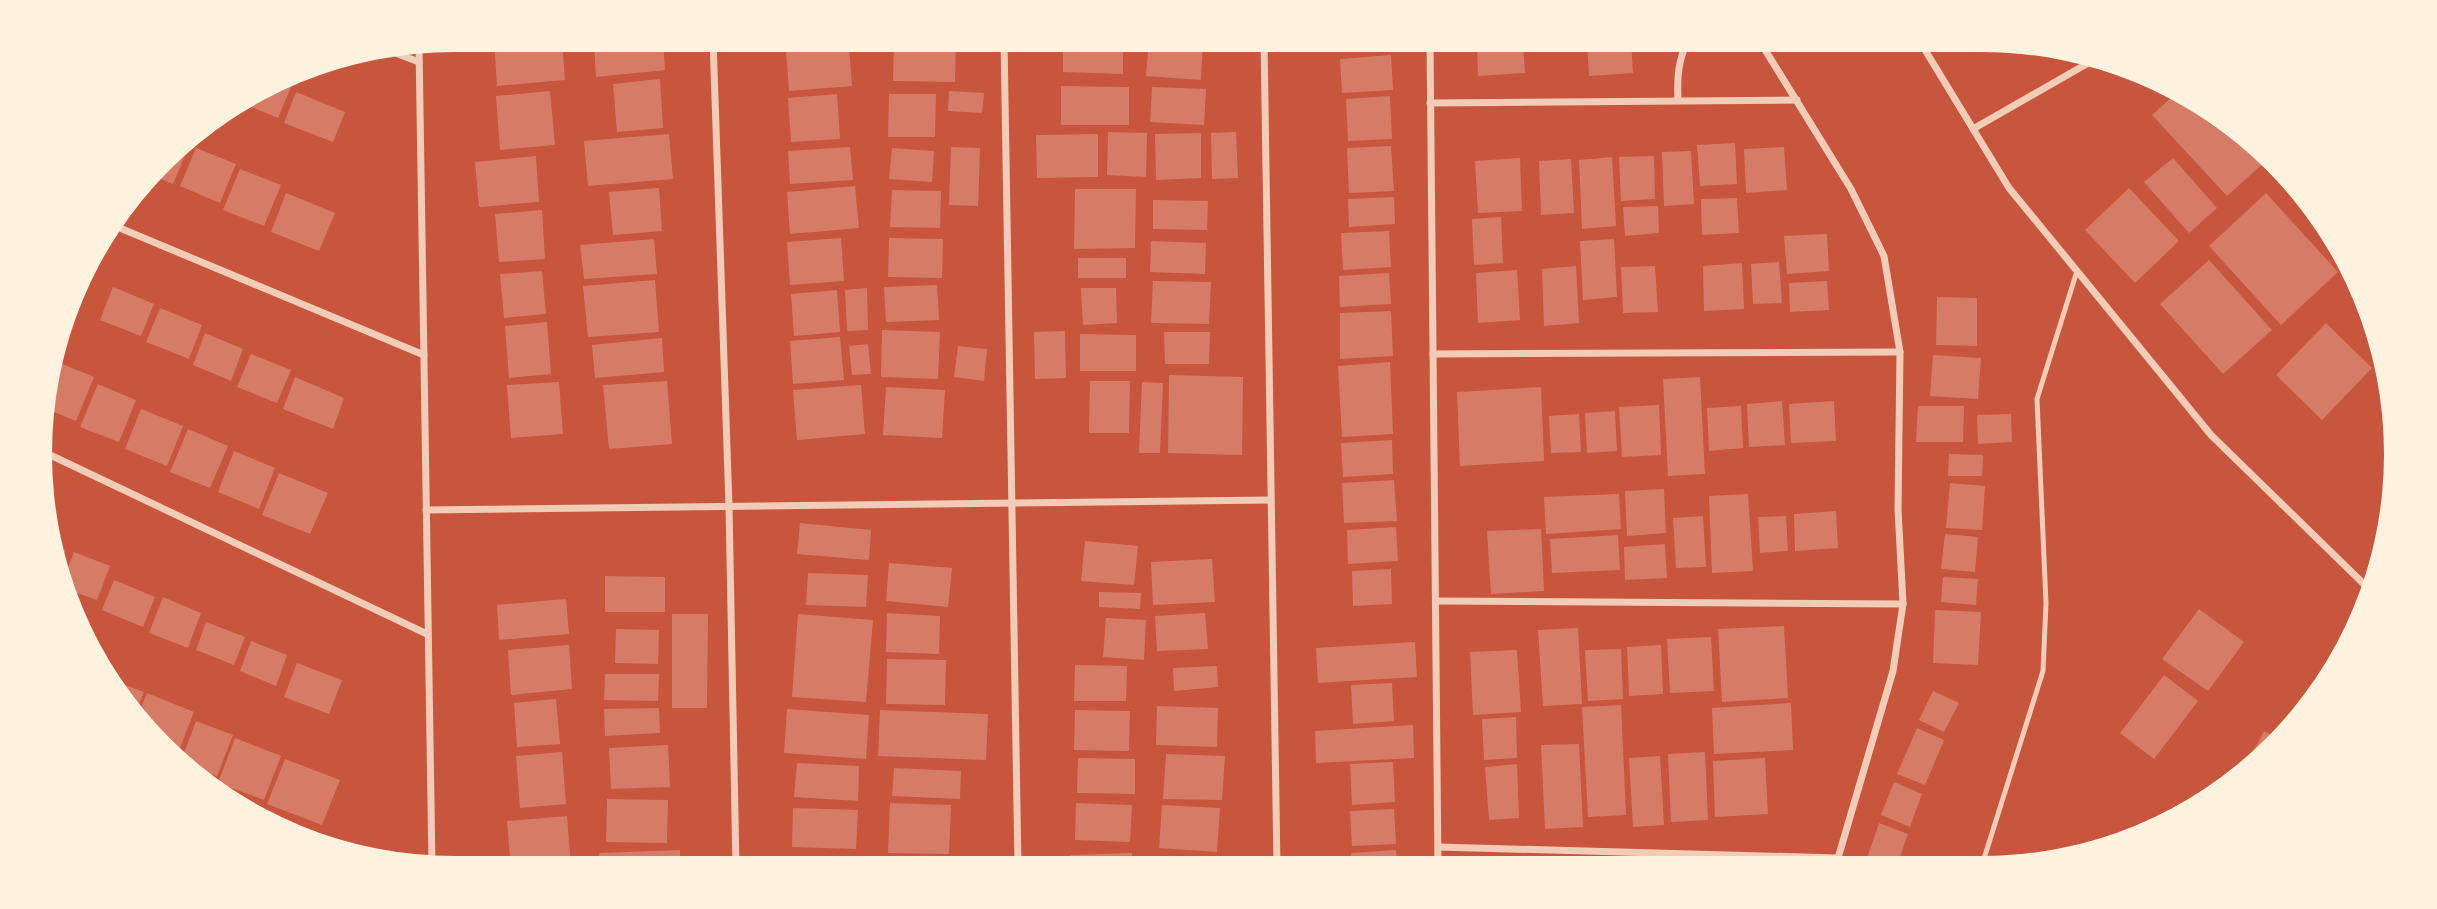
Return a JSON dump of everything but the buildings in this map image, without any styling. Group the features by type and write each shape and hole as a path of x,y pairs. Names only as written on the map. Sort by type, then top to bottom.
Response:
{"street":[{"path":"713,52 729,506 736,856"},
{"path":"1004,52 1018,856"},
{"path":"1264,52 1277,856"},
{"path":"1430,52 1438,856"},
{"path":"1678,100 1676,72 1683,52"},
{"path":"1767,52 1851,189 1884,256 1900,352 1898,509 1903,604 1893,671 1840,856"},
{"path":"1926,52 2009,188 2211,435 2363,583"},
{"path":"419,54 432,856"},
{"path":"403,56 419,62"},
{"path":"1973,130 2084,65"},
{"path":"1430,103 1797,100"},
{"path":"122,228 424,355"},
{"path":"1433,354 1900,352"},
{"path":"52,456 427,634"},
{"path":"426,510 1270,500"},
{"path":"1436,601 1903,604"},
{"path":"1438,847 1678,856"}],"lane":[{"path":"1985,856 2043,671 2046,603 2037,399 2077,271"}]}
